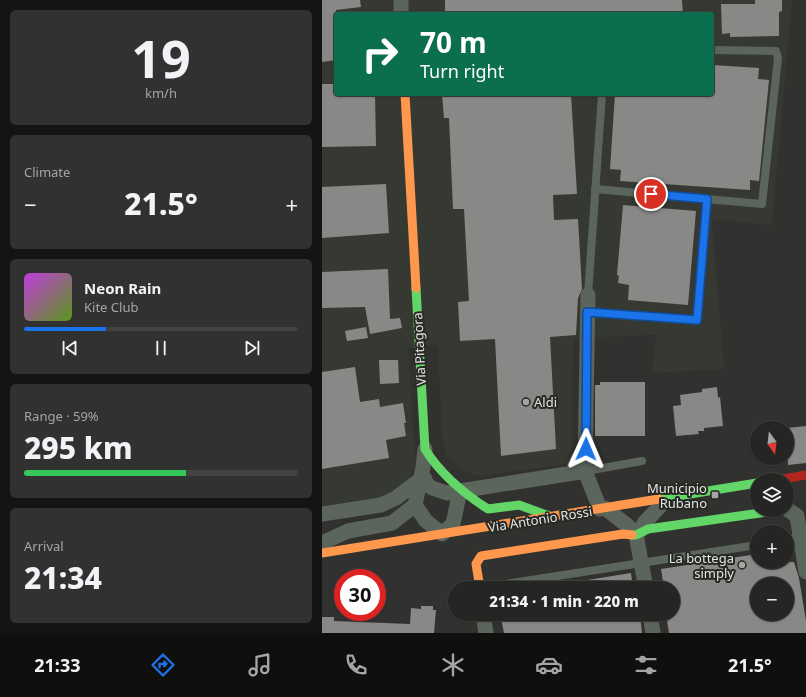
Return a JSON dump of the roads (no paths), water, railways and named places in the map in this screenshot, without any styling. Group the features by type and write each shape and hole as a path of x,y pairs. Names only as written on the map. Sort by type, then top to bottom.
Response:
{"street":[{"path":"400,0 401,12"},
{"name":"Via Pitagora","path":"405,96 425,448 432,461 444,476 460,491 488,509 520,505 552,517"},
{"path":"588,295 586,471 593,494 602,509 632,530 750,514"},
{"path":"322,543 348,531 392,523 415,505 421,480 425,448"},
{"path":"421,480 432,488 447,493 586,471"},
{"path":"794,477 806,475"},
{"path":"322,514 381,505 396,498 421,480 444,476"},
{"name":"Via Antonio Rossi","path":"322,553 750,484"},
{"path":"415,505 426,521 442,534 453,524 460,491"},
{"path":"479,581 476,564 481,556 623,534 645,522 668,498"},
{"path":"640,503 630,516 645,581"},
{"path":"794,514 796,516 794,539 806,572"},
{"path":"484,621 486,633"},
{"path":"651,621 653,633"}],"lane":[{"path":"595,189 762,204 778,58 776,51 714,50"},
{"path":"588,295 602,96"},
{"path":"587,312 697,320 707,199"},
{"path":"586,471 642,461"},
{"path":"527,581 750,546"}],"place":[{"name":"Aldi","path":"526,402"},
{"name":"Municipio Rubano","path":"715,495"},
{"name":"La bottega simply","path":"742,565"}]}
